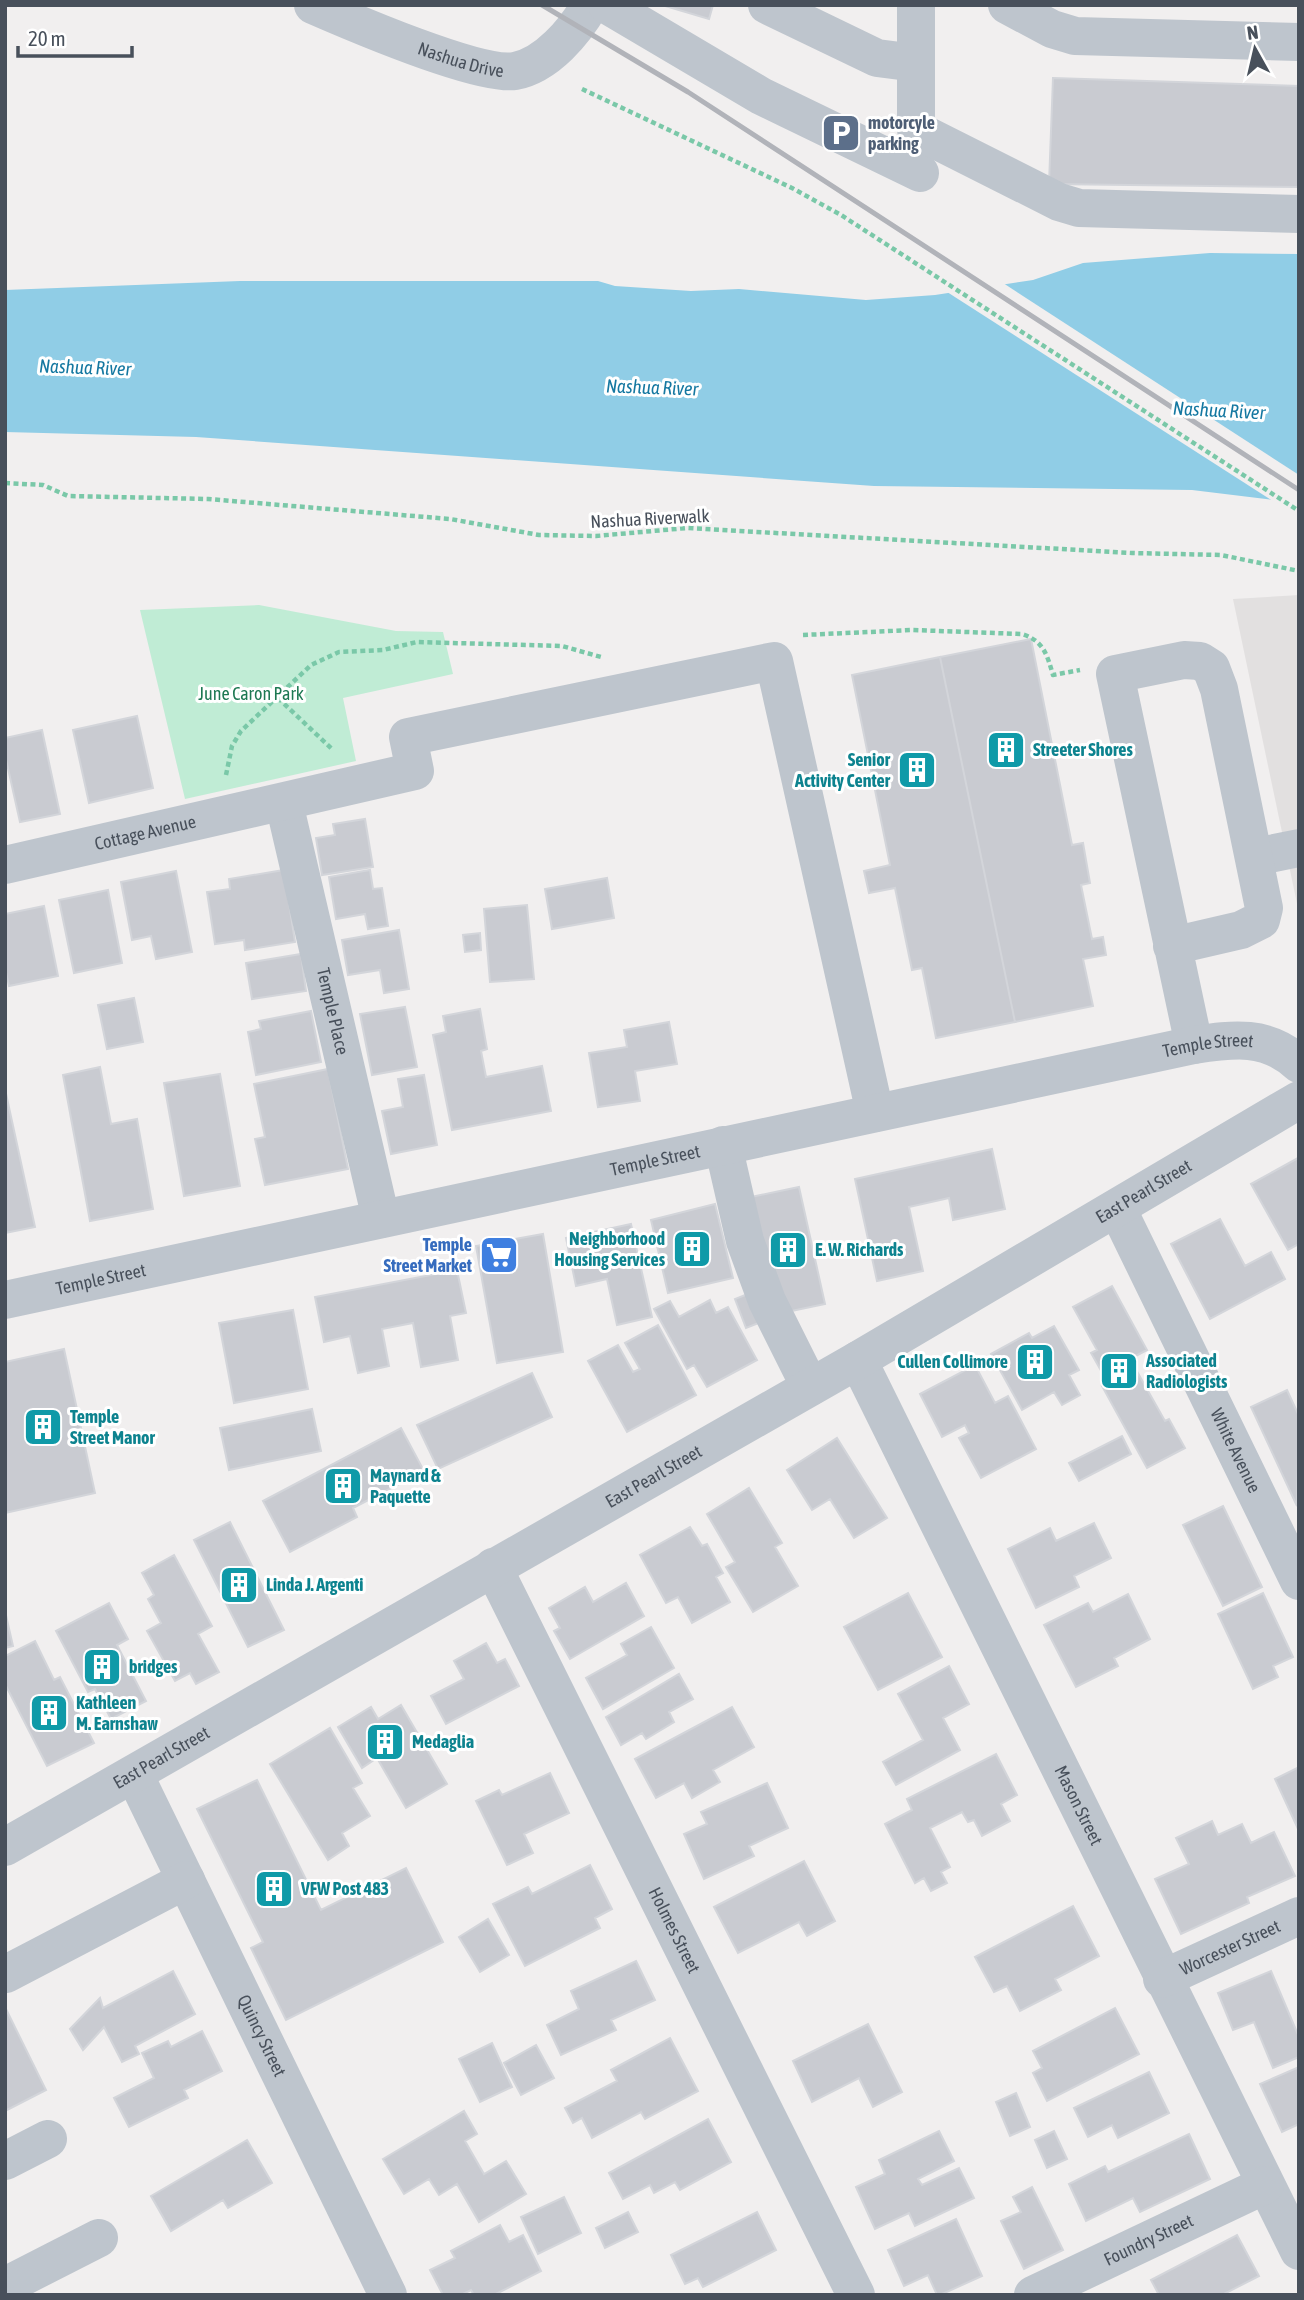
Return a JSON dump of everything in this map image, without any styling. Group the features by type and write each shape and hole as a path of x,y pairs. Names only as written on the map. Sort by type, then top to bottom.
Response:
{"street":[{"name":"Nashua Drive","path":"313,5 475,66 507,72 528,67 545,57 590,5"},
{"path":"607,5 761,96 920,173"},
{"path":"767,5 877,58 916,63"},
{"path":"916,5 916,130 1069,206 1299,214"},
{"path":"1007,5 1052,29 1075,36 1299,42"},
{"path":"1172,946 1241,930 1261,920 1264,901 1219,689 1211,668 1200,660 1184,660 1115,674 1172,946 1194,1045"},
{"name":"Cottage Avenue","path":"5,865 415,771 408,737 775,661 875,1112"},
{"name":"Temple Place","path":"284,803 381,1219"},
{"path":"1255,857 1299,848"},
{"name":"Temple Street","path":"5,1300 1194,1045 1235,1039 1259,1041 1279,1049 1299,1064"},
{"name":"East Pearl Street","path":"5,1847 135,1776 493,1567 858,1360 1299,1100"},
{"path":"723,1145 745,1241 766,1301 810,1387"},
{"name":"White Avenue","path":"1117,1208 1299,1581"},
{"name":"Mason Street","path":"858,1360 1265,2185 1294,2231"},
{"name":"Holmes Street","path":"493,1567 856,2295"},
{"name":"Quincy Street","path":"135,1776 387,2295"},
{"path":"6,1974 186,1880"},
{"name":"Worcester Street","path":"1162,1979 1299,1916"},
{"path":"5,2161 48,2139"},
{"name":"Foundry Street","path":"1033,2295 1265,2185"},
{"path":"5,2286 99,2238"}],"path":[{"path":"582,89 792,188 934,274 1299,511"},
{"name":"Nashua Riverwalk","path":"5,483 43,485 68,496 208,499 450,519 539,535 596,536 687,528 1132,553 1212,554 1245,558 1299,571"},
{"path":"278,698 342,758"}],"shaded area":[{"path":"1299,595 1299,913 1233,599"}],"green space":[{"name":"June Caron Park","path":"259,605 396,631 443,632 453,674 343,698 356,761 185,799 140,610"}],"water":[{"name":"Nashua River","path":"1210,253 1299,254 1299,503 1192,490 874,486 196,437 5,432 5,290 240,281 598,281 615,286 691,291 739,289 866,300 935,295 1033,280 1083,263"}],"pier":[{"path":"1000,281 1299,475 1299,507 1279,505 944,290"}],"building":[{"path":"662,5 713,5 709,19"},
{"path":"1053,78 1299,86 1299,187 1049,184"},
{"name":"Streeter Shores","path":"1031,639 1072,845 1083,843 1090,883 1081,885 1092,939 1103,937 1106,955 1083,959 1093,1006 1015,1022 940,657"},
{"name":"Senior Activity Center","path":"940,657 1015,1022 936,1038 922,968 912,970 895,888 869,893 864,871 890,865 852,675"},
{"path":"137,716 153,788 89,803 73,730"},
{"path":"42,730 60,814 20,822 5,755 5,738"},
{"path":"365,819 373,867 322,875 316,838 335,835 333,824"},
{"path":"284,870 295,942 245,950 244,940 215,944 207,892 230,889 229,879"},
{"path":"370,870 373,889 382,888 388,926 368,929 365,914 336,919 329,877"},
{"path":"176,871 192,952 156,959 151,936 132,940 121,882"},
{"path":"607,878 614,918 552,929 545,889"},
{"path":"108,890 122,963 74,973 59,900"},
{"path":"527,905 534,979 490,982 484,909"},
{"path":"44,906 58,976 9,986 5,968 5,914"},
{"path":"399,930 409,989 384,993 380,970 348,975 342,940"},
{"path":"480,933 481,950 465,952 463,935"},
{"path":"301,954 306,991 252,999 246,963"},
{"path":"134,998 143,1042 107,1049 98,1005"},
{"path":"405,1007 417,1067 372,1075 360,1014"},
{"path":"480,1009 487,1049 481,1051 486,1077 542,1066 551,1111 452,1130 433,1035 446,1032 443,1016"},
{"path":"311,1011 321,1062 256,1075 248,1032 261,1029 259,1021"},
{"path":"669,1022 677,1064 635,1071 640,1101 598,1107 589,1053 627,1047 624,1030"},
{"path":"100,1067 111,1124 137,1119 153,1209 90,1221 63,1075"},
{"path":"328,1069 348,1169 265,1185 255,1139 265,1137 254,1084"},
{"path":"220,1074 240,1186 184,1196 164,1083"},
{"path":"424,1075 437,1145 391,1154 382,1111 403,1107 398,1079"},
{"path":"5,1089 35,1227 5,1233"},
{"path":"992,1149 1005,1209 953,1220 949,1198 909,1207 923,1271 877,1281 855,1179"},
{"path":"1298,1158 1299,1244 1288,1250 1251,1184"},
{"name":"E. W. Richards","path":"799,1187 825,1304 777,1314 751,1197"},
{"name":"Neighborhood Housing Services","path":"715,1204 733,1278 668,1293 651,1220"},
{"path":"1220,1219 1245,1266 1271,1252 1285,1279 1210,1319 1171,1244"},
{"path":"631,1224 652,1317 617,1325 607,1279 576,1286 566,1238"},
{"path":"543,1234 563,1352 497,1363 476,1246"},
{"path":"457,1270 466,1313 450,1316 458,1360 421,1367 413,1323 382,1329 389,1366 358,1373 350,1336 324,1342 315,1297"},
{"name":"Associated Radiologists","path":"1112,1286 1147,1350 1130,1359 1165,1421 1169,1419 1185,1448 1147,1468 1102,1386 1108,1383 1091,1353 1097,1350 1073,1307"},
{"path":"755,1291 766,1320 746,1328 735,1299"},
{"path":"710,1300 716,1313 728,1307 757,1360 707,1387 694,1365 687,1369 654,1309 670,1301 679,1317"},
{"path":"293,1310 308,1389 234,1403 219,1323"},
{"path":"658,1325 696,1395 627,1432 588,1361 618,1345 633,1372 640,1369 625,1343"},
{"name":"Cullen Collimore","path":"1054,1326 1079,1370 1069,1375 1080,1395 1062,1405 1054,1392 1022,1410 991,1354 1029,1333 1032,1338"},
{"name":"Temple Street Manor","path":"64,1349 95,1493 5,1513 5,1362"},
{"path":"975,1365 995,1403 1008,1396 1036,1449 981,1478 959,1438 969,1433 965,1425 942,1437 920,1394"},
{"path":"532,1373 552,1417 438,1469 417,1425"},
{"path":"1287,1390 1299,1416 1297,1506 1251,1407"},
{"path":"312,1409 321,1451 229,1470 220,1428"},
{"name":"Maynard & Paquette","path":"401,1428 424,1471 353,1508 357,1517 290,1552 263,1501"},
{"path":"1122,1436 1131,1454 1079,1481 1069,1463"},
{"path":"837,1438 887,1518 854,1538 830,1499 812,1510 787,1470"},
{"path":"749,1488 782,1543 775,1547 798,1586 753,1612 726,1567 735,1562 707,1514"},
{"path":"1223,1506 1262,1587 1223,1606 1183,1525"},
{"name":"Linda J. Argenti","path":"230,1522 284,1630 248,1647 194,1540"},
{"path":"1094,1523 1111,1558 1074,1576 1079,1587 1036,1608 1008,1549 1050,1528 1056,1541"},
{"path":"690,1527 702,1546 707,1544 723,1573 716,1577 730,1602 692,1623 678,1597 666,1603 640,1555"},
{"path":"174,1555 212,1626 198,1634 219,1672 196,1684 190,1673 175,1681 147,1631 161,1623 148,1599 154,1595 142,1573"},
{"path":"626,1583 644,1616 570,1659 554,1631 560,1628 549,1608 585,1587 593,1602"},
{"path":"908,1593 942,1657 878,1690 844,1627"},
{"path":"1263,1593 1293,1657 1273,1666 1278,1677 1253,1689 1218,1614"},
{"path":"1128,1594 1150,1639 1114,1658 1118,1666 1076,1687 1044,1625 1088,1603 1093,1612"},
{"name":"bridges","path":"109,1603 128,1639 117,1645 146,1701 111,1719 95,1689 88,1692 56,1631"},
{"path":"5,1611 13,1646 5,1648"},
{"path":"651,1627 674,1668 603,1709 586,1678 627,1655 621,1644"},
{"name":"Kathleen M. Earnshaw","path":"35,1641 54,1680 60,1677 94,1743 47,1766 5,1684 5,1656"},
{"path":"486,1643 497,1663 505,1659 519,1686 446,1724 431,1696 464,1679 454,1661"},
{"path":"949,1666 969,1704 943,1718 960,1750 896,1785 883,1762 923,1740 898,1694"},
{"path":"679,1674 693,1699 669,1712 674,1722 646,1739 642,1733 621,1745 606,1717"},
{"name":"Medaglia","path":"401,1705 447,1784 406,1808 377,1758 362,1768 338,1727 371,1707 378,1719"},
{"path":"732,1707 754,1747 713,1770 720,1782 692,1798 684,1783 656,1798 635,1759"},
{"path":"330,1728 362,1783 353,1788 370,1816 342,1833 349,1846 328,1860 270,1764"},
{"path":"996,1754 1017,1795 1001,1804 1010,1821 982,1836 974,1820 968,1822 962,1812 930,1828 950,1867 941,1872 947,1883 931,1891 924,1878 915,1883 885,1824 912,1810 907,1799"},
{"path":"1299,1767 1299,1831 1275,1779"},
{"path":"550,1773 569,1813 524,1834 533,1853 507,1865 476,1801 499,1790 502,1795"},
{"name":"VFW Post 483","path":"257,1780 321,1910 406,1868 443,1942 286,2020 251,1948 263,1942 197,1809"},
{"path":"767,1783 788,1828 749,1846 754,1856 704,1879 684,1834 707,1824 701,1812"},
{"path":"1212,1821 1218,1835 1242,1824 1251,1843 1274,1832 1295,1876 1247,1897 1249,1903 1181,1934 1155,1879 1189,1864 1176,1838"},
{"path":"804,1861 835,1921 807,1936 799,1922 738,1953 714,1907"},
{"path":"590,1865 612,1909 595,1918 600,1928 525,1966 493,1904 528,1887 532,1894"},
{"path":"1073,1906 1099,1956 1055,1979 1061,1990 1020,2011 1007,1986 994,1992 975,1957"},
{"path":"488,1919 509,1955 480,1972 459,1937"},
{"path":"636,1961 655,2000 611,2020 616,2030 561,2055 547,2025 579,2009 571,1991"},
{"path":"173,1971 195,2014 135,2046 139,2054 122,2062 104,2027 83,2050 70,2029 100,1998 103,2008"},
{"path":"1271,1971 1299,2037 1299,2057 1273,2068 1254,2022 1233,2030 1218,1993"},
{"path":"5,2007 46,2090 5,2111"},
{"path":"1115,2008 1139,2054 1047,2101 1033,2073 1042,2068 1033,2051"},
{"path":"868,2024 902,2092 873,2107 859,2078 812,2102 793,2061"},
{"path":"202,2031 222,2071 184,2090 188,2098 129,2127 114,2098 154,2078 142,2053 168,2041 171,2047"},
{"path":"670,2038 698,2091 645,2119 641,2112 592,2138 582,2118 573,2123 565,2108 617,2081 611,2070"},
{"path":"492,2043 512,2087 480,2102 459,2059"},
{"path":"536,2045 554,2078 521,2095 504,2063"},
{"path":"1299,2067 1299,2124 1282,2132 1260,2084"},
{"path":"1149,2072 1169,2113 1118,2138 1112,2125 1088,2137 1074,2108"},
{"path":"1016,2093 1030,2127 1010,2136 996,2102"},
{"path":"464,2111 477,2134 465,2141 484,2174 506,2161 526,2194 479,2222 457,2184 439,2195 429,2179 404,2194 383,2159"},
{"path":"708,2119 731,2162 680,2190 675,2182 654,2193 650,2185 623,2199 609,2173"},
{"path":"939,2131 954,2161 918,2179 922,2185 959,2168 974,2198 915,2226 909,2213 875,2229 856,2187 885,2174 879,2160"},
{"path":"1054,2131 1067,2159 1047,2168 1035,2140"},
{"path":"1189,2134 1210,2179 1140,2212 1133,2198 1086,2221 1069,2184 1105,2166 1108,2172"},
{"path":"247,2140 272,2183 228,2208 223,2200 171,2231 151,2196"},
{"path":"1032,2187 1063,2250 1024,2269 1001,2221 1021,2212 1013,2197"},
{"path":"564,2197 581,2233 538,2254 521,2217"},
{"path":"628,2212 638,2232 605,2248 596,2228"},
{"path":"757,2212 776,2250 703,2287 698,2278 685,2284 671,2255"},
{"path":"956,2219 982,2276 940,2295 937,2295 928,2275 904,2286 888,2250"},
{"path":"500,2225 509,2242 523,2235 541,2271 494,2295 474,2295 471,2290 461,2295 443,2295 430,2270 455,2258 451,2251"},
{"path":"1237,2235 1259,2276 1222,2295 1159,2295 1151,2280"}],"railway":[{"path":"542,5 688,92 1299,490"}],"place":[{"name":"motorcyle parking","path":"841,133"},
{"name":"Streeter Shores","path":"1006,750"},
{"name":"Senior Activity Center","path":"917,770"},
{"name":"Neighborhood Housing Services","path":"692,1249"},
{"name":"E. W. Richards","path":"788,1250"},
{"name":"Temple Street Market","path":"499,1255"},
{"name":"Cullen Collimore","path":"1035,1362"},
{"name":"Associated Radiologists","path":"1119,1371"},
{"name":"Temple Street Manor","path":"43,1427"},
{"name":"Maynard & Paquette","path":"343,1486"},
{"name":"Linda J. Argenti","path":"239,1585"},
{"name":"bridges","path":"102,1667"},
{"name":"Kathleen M. Earnshaw","path":"49,1713"},
{"name":"Medaglia","path":"385,1742"},
{"name":"VFW Post 483","path":"274,1889"}]}
